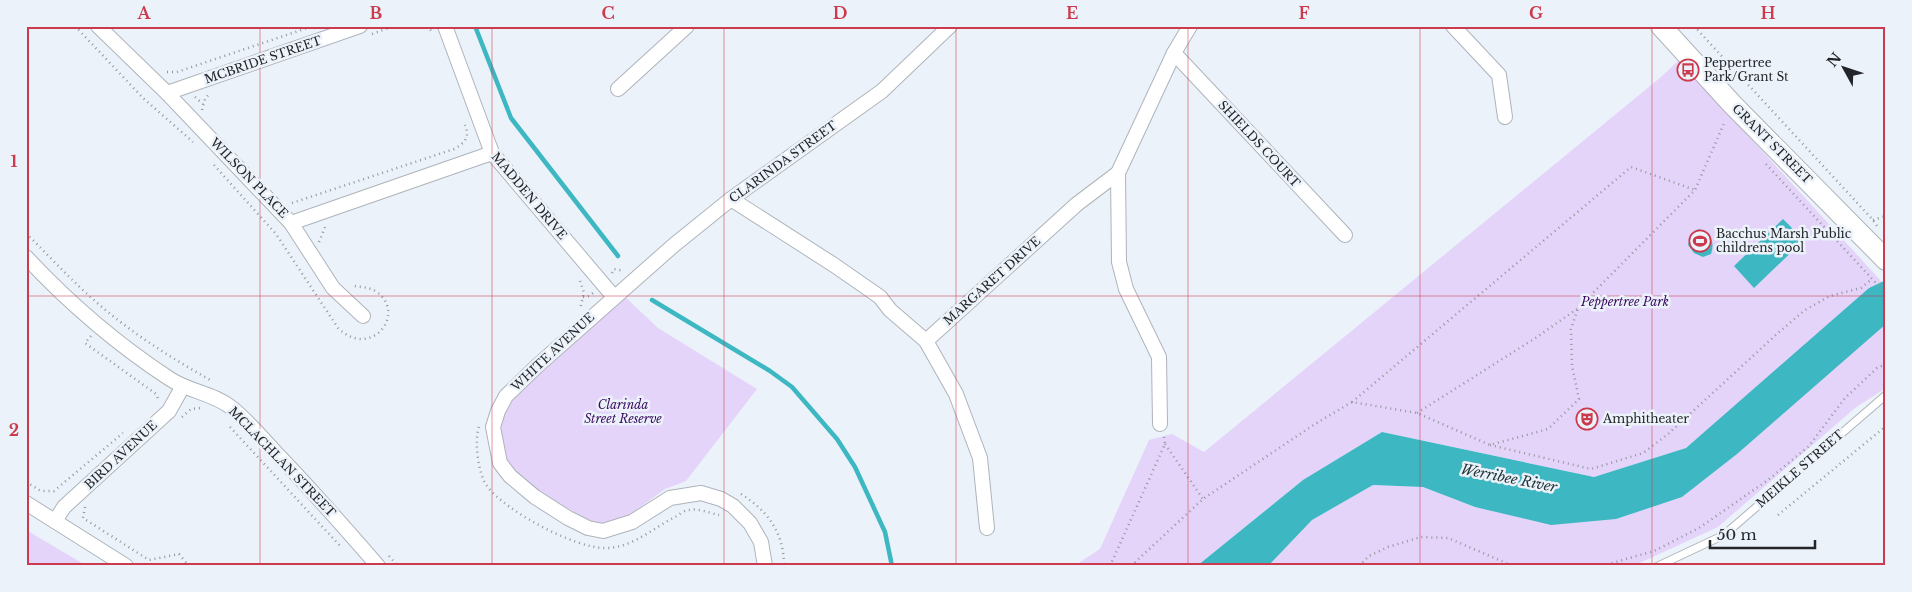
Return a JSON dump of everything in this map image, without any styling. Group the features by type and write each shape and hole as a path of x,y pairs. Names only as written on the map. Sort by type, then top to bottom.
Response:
{"main road":[{"name":"GRANT STREET","path":"1661,26 1732,104 1885,260"}],"street":[{"name":"WILSON PLACE","path":"98,26 167,93 291,223 492,152"},
{"name":"MADDEN DRIVE","path":"445,26 492,152 614,296"},
{"path":"618,89 687,26"},
{"name":"CLARINDA STREET","path":"614,296 674,244 731,199 882,90 950,26"},
{"name":"MARGARET DRIVE","path":"926,341 1077,204 1118,173 1174,53 1190,26"},
{"path":"1453,26 1499,75 1505,117"},
{"name":"MCBRIDE STREET","path":"167,93 364,31"},
{"name":"SHIELDS COURT","path":"1174,53 1345,235"},
{"path":"1118,173 1119,262 1126,289 1159,358 1160,424"},
{"path":"731,199 880,297 890,310 926,341 956,394 980,458 987,528"},
{"path":"291,223 332,288 363,316"},
{"name":"MCLACHLAN STREET","path":"26,257 47,280 99,326 171,380 210,395 231,407 295,473 378,566"},
{"name":"WHITE AVENUE","path":"614,296 506,396 498,411 493,427 500,463 510,476 535,497 588,528 603,531 632,522 670,498 701,493 721,499 732,506 750,523 761,542 765,566"},
{"name":"BIRD AVENUE","path":"55,521 64,507 169,411 183,386"},
{"path":"26,503 126,566"}],"lane":[{"name":"MEIKLE STREET","path":"1658,566 1724,535 1886,395"}],"path":[{"path":"75,26 143,98 193,142"},
{"path":"166,72 177,72 313,26"},
{"path":"364,31 394,26"},
{"path":"1694,26 1873,220 1880,232"},
{"path":"202,111 205,98 210,92"},
{"path":"1417,413 1537,337 1578,308 1695,190 1732,104"},
{"path":"289,204 454,149 464,144 466,138"},
{"path":"213,163 276,234 338,328 352,339 362,340 372,337 382,330 388,320 385,300 376,291 364,286 344,283"},
{"path":"1131,566 1203,499 1315,424 1352,402 1631,167 1695,190"},
{"path":"1873,220 1886,216"},
{"path":"319,244 325,227"},
{"path":"575,316 583,302 582,283 579,279"},
{"path":"1352,402 1417,413 1490,445 1591,469 1643,453 1668,434 1804,310 1830,296 1861,288 1872,280 1886,294"},
{"path":"1490,445 1548,430 1578,399 1572,366 1571,329 1578,308"},
{"path":"109,313 85,343 156,394 159,402"},
{"path":"1602,566 1654,551 1699,528 1768,480 1808,446 1845,398 1877,368 1886,364"},
{"path":"178,421 191,410 202,408"},
{"path":"224,420 345,551"},
{"path":"1160,424 1165,444 1203,499"},
{"path":"479,425 476,434 477,451 486,485 512,510 589,547 608,548 630,543 657,526 689,510 724,516"},
{"path":"1778,515 1886,426"},
{"path":"26,482 41,492 54,491 124,432"},
{"path":"1110,566 1165,444"},
{"path":"85,504 83,518 149,560 179,554 189,566"},
{"path":"1359,566 1369,556 1388,548 1421,538 1448,538 1514,566"}],"green space":[{"name":"Peppertree Park","path":"1679,60 1882,282 1686,448 1594,477 1382,432 1298,484 1197,566 1074,566 1100,549 1149,440 1172,434 1204,452 1661,77"},
{"name":"Clarinda Street Reserve","path":"623,295 658,328 757,389 686,481 665,489 628,516 603,523 590,521 538,491 515,473 505,462 501,444 501,429 509,398"},
{"path":"1886,324 1886,388 1855,408 1718,527 1633,566 1268,566 1312,520 1373,485 1423,487 1475,507 1616,519"},
{"path":"26,530 87,566 26,566"}],"water":[{"path":"1783,219 1804,240 1754,288 1734,266"},
{"name":"Bacchus Marsh Public childrens pool","path":"1699,229 1712,242 1711,254 1703,257 1694,253 1688,245 1691,234"},
{"name":"Werribee River","path":"1886,280 1886,324 1737,454 1682,497 1616,519 1551,525 1475,507 1423,487 1373,485 1312,520 1268,566 1197,566 1303,480 1382,432 1594,477 1686,448 1869,288"}],"waterway":[{"path":"475,26 511,118 618,256"},
{"path":"652,300 770,371 792,387 837,439 855,467 885,532 892,566"}],"place":[{"name":"Peppertree Park/Grant St","path":"1688,70"},
{"name":"Bacchus Marsh Public childrens pool","path":"1700,241"},
{"name":"Amphitheater","path":"1587,419"}]}
